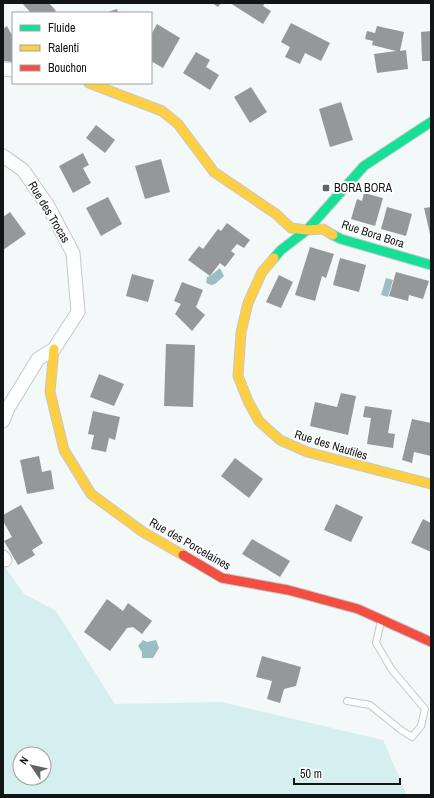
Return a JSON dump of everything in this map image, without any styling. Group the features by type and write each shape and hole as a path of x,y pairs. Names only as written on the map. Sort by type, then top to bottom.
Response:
{"street":[{"path":"92,84 162,111 178,124 214,172 276,214 291,228 307,230"},
{"name":"Rue des Nautiles","path":"431,122 364,166 307,230 281,250 262,272 248,303 241,332 238,376 248,401 259,421 280,440 307,452 431,484"},
{"name":"Rue des Trocas","path":"3,156 23,170 48,206 73,253 78,312 54,349 38,359 8,408 3,421"},
{"name":"Rue Bora Bora","path":"307,230 323,228 341,239 431,265"},
{"name":"Rue des Porcelaines","path":"54,349 50,392 64,450 91,494 143,532 222,578 288,590 358,608 431,642"}],"lane":[{"path":"347,701 370,705 412,737 421,726 425,709 392,670 376,643 382,619"}],"shaded area":[{"path":"220,268 224,276 215,284 211,285 206,283 207,277"},
{"path":"386,278 393,280 388,297 381,295"},
{"path":"3,564 24,594 56,611 115,704 221,702 383,740 407,795 3,795"},
{"path":"143,640 147,642 156,640 159,648 153,658 142,658 142,652 138,646"}],"building":[{"path":"49,3 56,11 30,12 23,4"},
{"path":"212,3 221,3 218,7"},
{"path":"230,3 265,3 263,6 271,11 263,24"},
{"path":"117,9 118,12 108,12"},
{"path":"291,23 330,43 321,61 305,53 300,64 285,57 290,47 281,42"},
{"path":"157,24 180,38 163,68 152,62 152,33"},
{"path":"7,26 12,35 12,62 3,61 3,29"},
{"path":"377,26 404,32 400,51 406,50 408,69 377,73 374,54 396,51 372,45 373,41 365,39 367,31 375,33"},
{"path":"431,31 431,61 422,61 421,32"},
{"path":"196,52 210,60 206,67 219,75 210,90 183,73"},
{"path":"251,87 267,112 250,123 234,97"},
{"path":"341,102 353,140 330,147 319,109"},
{"path":"96,125 115,140 105,153 86,138"},
{"path":"83,153 89,165 83,168 91,183 73,193 59,166"},
{"path":"161,159 170,192 145,199 135,166"},
{"path":"364,193 383,198 375,226 351,219 357,199 362,201"},
{"path":"108,197 122,224 101,236 86,208"},
{"path":"387,207 412,214 406,236 381,229"},
{"path":"431,207 431,234 430,234 424,208"},
{"path":"10,212 26,234 3,250 3,217"},
{"path":"227,223 250,240 244,248 237,244 231,251 235,254 225,267 220,263 210,276 188,260 199,246 203,249 218,229 221,231"},
{"path":"310,247 334,254 326,278 322,276 315,301 295,295"},
{"path":"340,258 366,265 359,292 333,285"},
{"path":"396,272 429,281 423,299 409,295 408,301 389,296"},
{"path":"132,274 154,280 148,302 126,296"},
{"path":"279,275 293,282 281,308 266,302"},
{"path":"182,282 203,290 196,307 205,315 192,331 175,314 181,304 174,301"},
{"path":"166,344 195,345 193,407 164,406"},
{"path":"99,374 124,384 114,406 90,397"},
{"path":"341,393 356,396 348,435 310,426 315,402 337,407"},
{"path":"365,406 392,410 388,433 395,434 393,448 367,444 371,418 363,417"},
{"path":"93,411 120,417 115,440 109,438 106,452 91,449 94,435 88,434"},
{"path":"412,419 431,423 431,456 414,452 412,463 402,460"},
{"path":"39,456 42,472 51,470 54,489 27,494 20,460"},
{"path":"235,458 263,479 249,498 221,476"},
{"path":"336,504 363,517 351,542 324,530"},
{"path":"21,505 43,543 32,550 35,555 18,565 4,541 12,537 3,521 3,515"},
{"path":"423,519 431,523 431,552 411,543"},
{"path":"252,539 290,561 280,577 242,554"},
{"path":"107,599 123,611 128,603 152,621 142,634 133,627 127,628 110,651 84,632"},
{"path":"262,656 301,667 296,686 284,689 280,703 267,699 272,681 256,677"}],"traffic: fast":[{"path":"274,258 281,250 307,230 364,166 431,122"},
{"path":"333,235 341,239 431,265"}],"traffic: slow":[{"path":"92,84 162,111 178,124 214,172 276,214 291,228 307,230 323,229 333,235"},
{"path":"274,258 262,272 248,303 241,332 238,376 248,401 259,421 280,440 307,452 431,484"},
{"path":"54,349 50,392 64,450 91,494 143,532 183,555"}],"traffic: jam":[{"path":"183,555 222,578 288,590 358,609 431,642"}],"place":[{"name":"BORA BORA","path":"326,188"}]}
